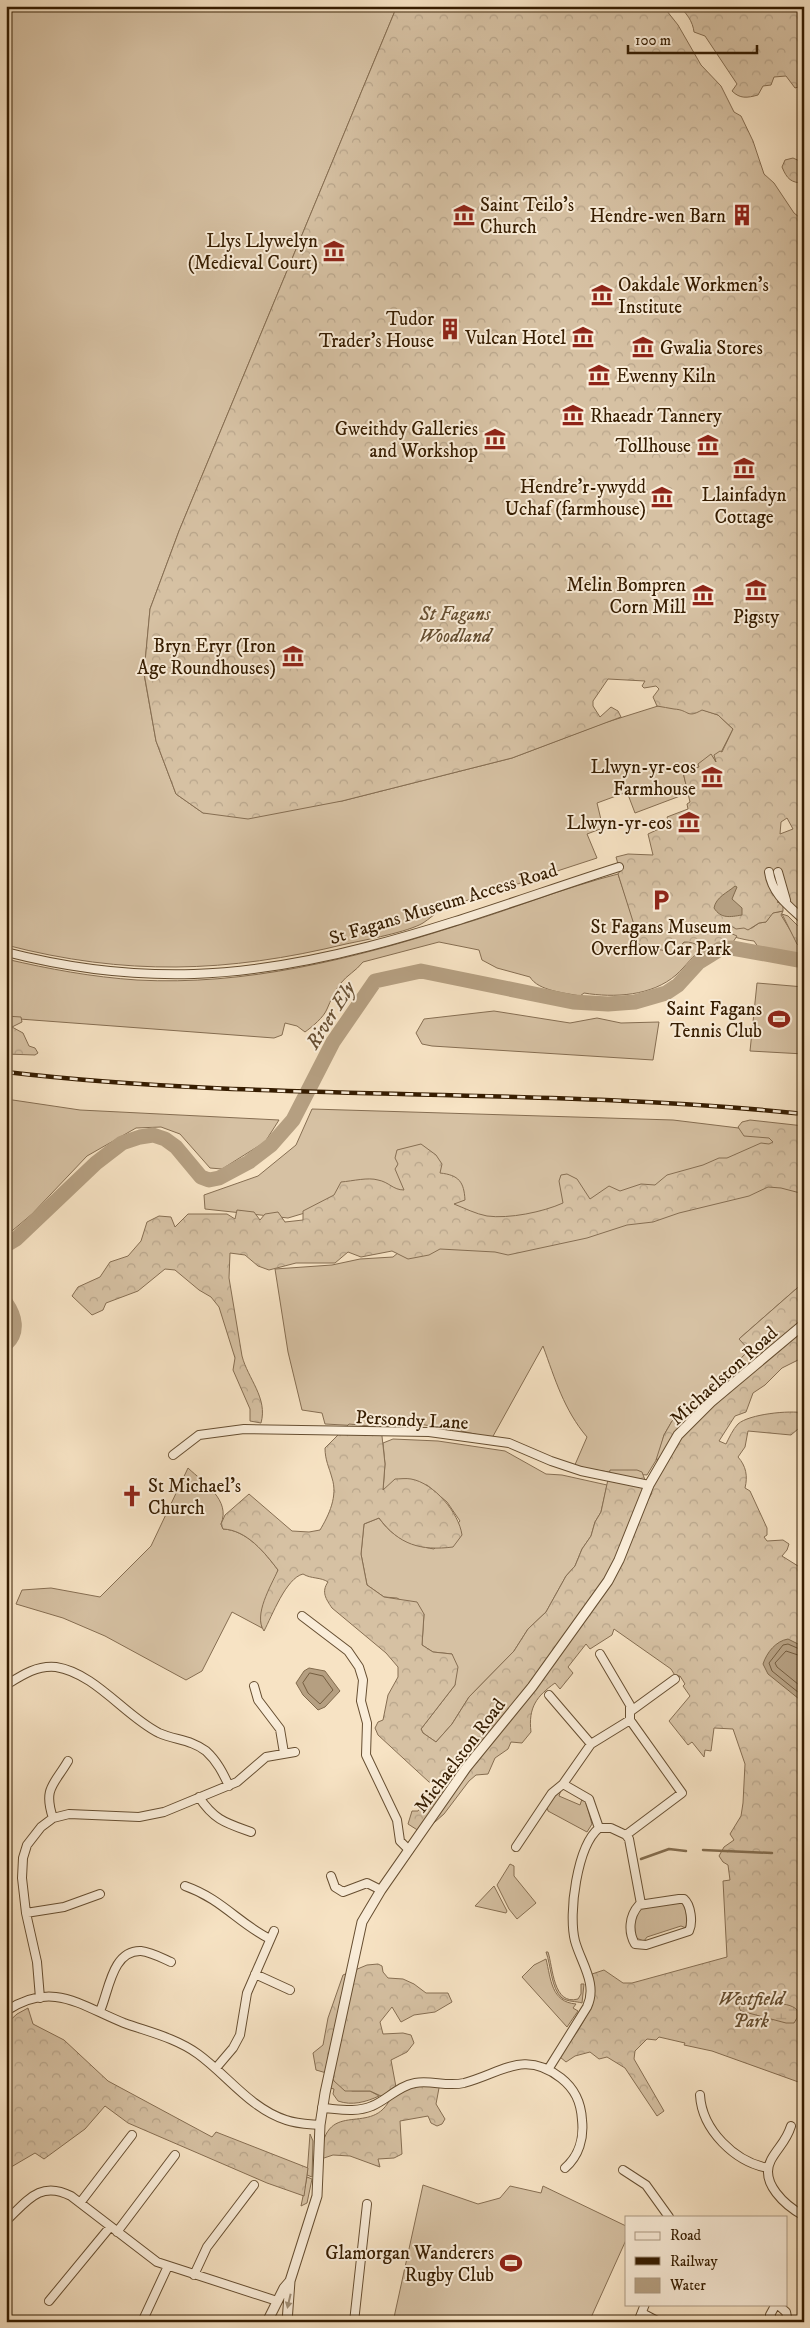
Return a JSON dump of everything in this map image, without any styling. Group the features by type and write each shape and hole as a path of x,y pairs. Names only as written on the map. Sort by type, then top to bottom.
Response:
{"street":[{"name":"St Fagans Museum Access Road","path":"6,952 50,963 114,972 196,974 251,968 326,955 407,935 619,867"},
{"path":"774,872 774,889 782,900 804,920"},
{"name":"Michaelston Road","path":"286,2322 290,2281 317,2196 322,2108 359,1930 381,1890 466,1768 532,1687 608,1581 619,1560 649,1485 672,1443 685,1427 804,1324"},
{"name":"Persondy Lane","path":"174,1455 199,1435 228,1431 429,1432 509,1443 551,1461 582,1471 649,1485"},
{"path":"302,1616 348,1652 359,1667 362,1680 361,1701 367,1723 366,1755 397,1820 400,1841 409,1850"},
{"path":"600,1654 631,1711 630,1720 682,1793 626,1835"},
{"path":"6,1685 24,1674 41,1668 56,1668 71,1673 109,1694 159,1733 193,1744 205,1751 220,1767 229,1786"},
{"path":"631,1711 675,1679"},
{"path":"254,1686 258,1700 280,1729 284,1753"},
{"path":"549,1695 591,1744"},
{"path":"516,1847 552,1793 563,1784 591,1744 630,1720"},
{"path":"40,1998 37,1962 26,1913 22,1878 25,1851 35,1833 54,1818 77,1814 128,1817 150,1816 174,1809 242,1779 266,1757 295,1752"},
{"path":"54,1818 49,1804 49,1792 53,1780 68,1761"},
{"path":"563,1784 589,1799 599,1828"},
{"path":"200,1797 207,1810 214,1816 251,1832"},
{"path":"549,2068 587,2007 591,1996 590,1982 575,1940 572,1921 582,1855 589,1839 599,1828 611,1828 626,1835 629,1839 641,1904"},
{"path":"331,1876 335,1888 343,1892 367,1884 381,1890"},
{"path":"185,1886 212,1898 253,1931 270,1940"},
{"path":"26,1913 64,1907 100,1894"},
{"path":"684,1899 689,1905 691,1928 689,1931 646,1945 635,1944 631,1934 630,1923 633,1912 641,1904 684,1899"},
{"path":"216,2068 233,2048 240,2035 247,1993 274,1931"},
{"path":"100,2011 114,1970 125,1956 142,1951 171,1962"},
{"path":"255,1974 290,1990"},
{"path":"6,2011 19,2004 40,1998 64,1998 100,2011 123,2022 178,2042 197,2053 269,2113 293,2122 320,2125"},
{"path":"322,2108 363,2109 377,2104 412,2083 456,2084 526,2063 538,2064 549,2068 572,2087 579,2103 582,2119 579,2149 574,2160 565,2168"},
{"path":"700,2095 704,2114 725,2144 746,2162 768,2168"},
{"path":"791,2126 785,2143 773,2157 768,2168 769,2178 774,2192 804,2216"},
{"path":"80,2203 132,2135"},
{"path":"117,2232 175,2154"},
{"path":"623,2170 646,2184 668,2216"},
{"path":"194,2275 207,2247 254,2185"},
{"path":"6,2221 42,2191 59,2191 80,2203 151,2258 194,2275 277,2301"},
{"path":"354,2322 367,2204"},
{"path":"49,2301 110,2227"},
{"path":"142,2322 168,2266"},
{"name":"Michaelston Road","path":"267,2322 284,2288 290,2281"},
{"path":"638,2322 645,2306"},
{"path":"774,2322 770,2315 775,2306"},
{"path":"778,2306 786,2312 787,2317 784,2322"},
{"path":"642,2314 659,2322"}],"green space":[{"path":"6,6 397,6 179,531 150,609 144,674 156,741 176,794 203,813 342,801 512,758 604,723 658,706 683,703 718,715 733,729 716,762 712,756 699,767 683,772 688,793 635,813 627,792 597,803 603,828 587,834 597,858 441,909 416,926 375,938 259,961 176,967 134,966 93,962 6,945"},
{"name":"St Fagans Woodland","path":"397,6 663,6 678,25 701,65 721,86 734,112 741,116 753,141 764,174 774,183 794,213 804,221 804,918 788,900 780,879 774,872 768,872 779,901 777,902 783,904 783,911 773,913 766,922 759,923 748,930 744,928 736,929 728,924 716,930 723,930 737,936 733,942 717,943 716,949 712,949 684,942 674,953 645,947 636,942 636,931 618,874 620,871 616,857 628,854 653,855 648,834 669,822 667,817 688,809 687,804 690,802 683,772 699,767 698,764 711,754 716,762 714,755 720,751 722,752 733,729 718,715 702,710 690,714 657,706 653,697 659,689 656,686 644,688 642,686 645,681 608,679 593,701 593,706 600,717 611,707 618,711 621,717 512,758 342,801 248,819 203,813 176,794 156,741 144,673 150,609 179,531","holes":["787,818 793,829 780,834 781,822"]},
{"path":"677,6 804,6 804,85 795,88 786,76 774,77 771,85 763,86 758,95 741,97 732,91 737,84 705,36 694,32 688,17"},
{"path":"793,158 804,163 804,183 790,180 782,167 785,160"},
{"path":"618,874 637,931 636,936 646,948 677,951 684,942 691,941 704,948 666,982 632,994 596,995 584,993 580,996 553,991 534,982 530,977 497,968 482,960 479,950 439,942 363,962 340,984 325,1012 314,1025 305,1032 297,1026 285,1023 282,1035 274,1038 6,1018 6,959 71,972 137,980 218,979 258,974 298,968 378,949 476,920"},
{"path":"783,911 781,915 801,948 800,954 776,955 773,950 761,951 754,941 734,937 716,930 728,924 752,928 759,923 766,922 772,913"},
{"path":"782,914 788,916 804,932 804,964 799,959 801,948 797,944"},
{"name":"Saint Fagans Tennis Club","path":"757,983 804,987 804,1054 750,1051"},
{"path":"494,1011 570,1023 597,1018 621,1023 659,1022 653,1060 432,1046 422,1044 416,1033 424,1019"},
{"path":"6,1016 21,1017 22,1022 12,1027 23,1033 29,1046 35,1048 38,1053 35,1055 6,1054"},
{"path":"6,1099 80,1110 279,1120 265,1142 222,1169 210,1168 180,1134 161,1127 136,1128 87,1156 32,1214 6,1236"},
{"path":"312,1109 673,1120 804,1136 804,1151 509,1228 375,1192 288,1218 205,1209 204,1195 258,1176 296,1145"},
{"path":"750,1120 804,1126 804,1194 768,1187 749,1196 679,1213 653,1222 627,1225 587,1238 508,1255 495,1252 440,1249 429,1255 408,1259 392,1251 361,1257 348,1252 335,1263 296,1263 269,1270 258,1266 245,1255 230,1253 229,1278 242,1356 260,1397 262,1405 261,1423 250,1421 250,1409 233,1370 235,1358 219,1307 211,1297 199,1290 175,1270 165,1269 138,1291 106,1303 103,1310 92,1315 72,1296 78,1287 100,1277 110,1262 128,1256 141,1241 147,1222 159,1216 171,1217 175,1227 188,1214 227,1214 235,1219 237,1210 254,1212 260,1220 265,1214 278,1212 285,1222 303,1220 303,1211 334,1195 341,1182 374,1179 404,1190 395,1169 398,1164 395,1158 397,1150 421,1144 436,1155 442,1164 440,1173 456,1178 462,1184 465,1200 454,1204 487,1216 515,1216 536,1212 563,1203 559,1181 561,1175 567,1174 577,1179 590,1199 609,1186 620,1191 641,1184 655,1185 667,1175 703,1165 719,1158 727,1158 761,1143 769,1144 773,1142 769,1138 744,1136 738,1127 742,1122"},
{"path":"771,1178 804,1190 804,1282 740,1338 749,1350 707,1393 672,1421 664,1435 658,1457 647,1475 574,1467 587,1437 566,1405 543,1346 492,1438 419,1424 381,1427 325,1424 322,1413 302,1410 288,1352 275,1269 332,1265 360,1259 393,1257 411,1242"},
{"name":"Westfield Park","path":"804,1282 804,1357 782,1368 765,1385 753,1393 746,1412 735,1416 719,1441 726,1444 738,1424 760,1415 804,1413 804,1430 798,1429 791,1435 748,1431 745,1447 738,1457 746,1471 745,1488 750,1491 767,1528 767,1535 764,1537 767,1541 783,1540 789,1544 782,1556 798,1566 804,1564 804,2084 712,2051 684,2045 685,2043 659,2037 656,2040 647,2039 635,2051 634,2059 664,2111 657,2116 625,2068 607,2057 599,2059 590,2052 575,2056 566,2062 560,2057 580,2028 590,2007 594,1985 592,1974 604,1970 623,1983 632,1983 727,1957 723,1881 730,1880 728,1865 719,1856 724,1847 734,1840 730,1834 741,1816 745,1764 733,1729 714,1728 711,1751 705,1750 704,1757 692,1742 688,1745 669,1721 690,1696 683,1686 685,1684 680,1676 676,1677 671,1669 614,1629 612,1635 590,1649 586,1644 568,1667 573,1673 560,1689 555,1683 543,1693 533,1709 530,1723 531,1732 522,1743 511,1742 508,1749 495,1758 488,1774 476,1775 469,1781 444,1814 427,1829 419,1831 408,1824 412,1811 418,1811 437,1785 429,1782 378,1735 375,1728 378,1722 383,1720 388,1695 398,1677 398,1667 386,1653 332,1608 325,1592 328,1582 322,1579 303,1574 291,1582 275,1607 264,1631 261,1617 264,1600 278,1570 248,1538 232,1530 223,1529 221,1524 225,1515 249,1494 292,1531 309,1532 320,1530 327,1518 334,1492 325,1448 349,1424 381,1427 385,1464 383,1490 395,1479 411,1479 428,1486 451,1509 460,1526 462,1535 453,1547 421,1547 403,1540 394,1534 379,1518 364,1524 361,1554 367,1585 384,1597 417,1602 424,1614 422,1645 433,1652 452,1654 458,1667 455,1685 421,1729 423,1733 436,1742 452,1724 469,1697 514,1651 528,1629 546,1612 566,1576 575,1566 582,1549 591,1536 595,1522 601,1512 610,1470 637,1470 642,1472 645,1480 645,1505 652,1493 650,1492 662,1457 656,1460 664,1435 672,1421 707,1393 749,1350 739,1339"},
{"path":"393,1439 438,1441 505,1451 546,1474 562,1475 607,1485 601,1512 595,1522 591,1536 582,1549 575,1566 566,1576 546,1612 528,1629 514,1651 469,1697 452,1724 436,1742 423,1733 421,1729 455,1685 452,1654 433,1652 422,1645 424,1614 397,1598 384,1597 367,1585 361,1554 364,1524 379,1518 390,1531 403,1540 434,1549 460,1521 447,1502 427,1485 383,1491 385,1464 383,1443"},
{"path":"188,1468 208,1486 219,1500 222,1507 221,1524 223,1529 232,1530 248,1538 278,1570 261,1621 262,1628 232,1612 202,1671 186,1680 105,1636 63,1618 16,1604 22,1590 51,1588 100,1597 151,1546"},
{"path":"561,1790 559,1796 580,1805 582,1799 586,1802 592,1824 587,1832 548,1811 547,1807 556,1791"},
{"path":"510,1864 514,1866 514,1876 536,1903 517,1919 509,1909 497,1885"},
{"path":"494,1886 507,1911 506,1913 475,1906"},
{"path":"681,1902 686,1907 686,1928 681,1926 647,1937 644,1941 636,1938 634,1925 635,1917 639,1910 643,1907"},
{"path":"546,1952 548,1952 556,1984 563,1997 570,2000 578,1999 581,1994 581,1984 584,1984 582,2003 569,2001 558,1994 553,1983"},
{"path":"546,1959 551,1982 557,1994 561,1999 576,2004 573,2008 578,2011 567,2027 522,1977 534,1965"},
{"path":"378,1964 382,1966 383,1972 388,1978 403,1979 426,1993 448,1993 452,2002 435,2012 414,2015 401,2022 392,2007 380,2022 383,2034 403,2033 411,2035 414,2043 407,2052 391,2060 396,2087 407,2088 432,2080 439,2088 436,2104 445,2119 442,2124 437,2126 431,2123 428,2116 400,2121 402,2154 394,2158 378,2159 380,2167 350,2156 333,2155 324,2158 321,2155 325,2137 332,2127 341,2122 373,2115 383,2109 391,2097 381,2096 370,2091 345,2091 334,2081 330,2074 316,2070 313,2053 323,2045 328,2018 343,1975 367,1965"},
{"name":"Westfield Park","path":"779,2003 787,2005 797,2010 797,2018 794,2023 786,2023 741,2011 739,2008 742,2004"},
{"path":"28,2008 33,2024 64,2040 108,2081 212,2137 216,2132 308,2168 304,2196 267,2183 128,2123 105,2106 85,2129 44,2159 35,2153 6,2170 6,2024 17,2014"},
{"path":"332,2078 352,2091 370,2091 379,2096 359,2103 338,2101 333,2094 334,2089 330,2088"},
{"path":"310,2134 313,2141 312,2177 307,2175"},
{"path":"307,2177 312,2179 307,2203 301,2206"},
{"name":"Glamorgan Wanderers Rugby Club","path":"423,2185 478,2204 500,2198 510,2186 541,2193 543,2186 625,2226 625,2242 589,2322 393,2322"}],"water":[{"path":"735,886 737,887 732,899 742,908 742,915 723,916 714,908 715,904 719,898"},
{"path":"788,1639 804,1647 804,1703 768,1674 763,1664 772,1648"},
{"path":"309,1668 325,1671 340,1691 325,1707 318,1710 303,1695 296,1683 304,1671"}],"waterway":[{"name":"River Ely","path":"6,1245 16,1239 96,1163 122,1143 153,1135 165,1139 176,1147 201,1177 209,1180 219,1178 249,1162 271,1145 293,1120 333,1042 375,981 421,971 573,1002 608,1004 635,1002 666,993 678,985 699,962 720,949 732,948 804,961"},
{"name":"River Ely","path":"6,1303 12,1313 14,1324 13,1334 6,1344"},
{"path":"641,1859 669,1849 686,1851"},
{"path":"703,1850 772,1853"}],"railway":[{"path":"6,1072 106,1082 205,1088 605,1100 704,1105 804,1114"}],"place":[{"name":"Saint Teilo's Church","path":"464,215"},
{"name":"Hendre-wen Barn","path":"742,215"},
{"name":"Llys Llywelyn (Medieval Court)","path":"334,251"},
{"name":"Oakdale Workmen's Institute","path":"602,295"},
{"name":"Tudor Trader's House","path":"450,329"},
{"name":"Vulcan Hotel","path":"583,337"},
{"name":"Gwalia Stores","path":"643,347"},
{"name":"Ewenny Kiln","path":"599,375"},
{"name":"Rhaeadr Tannery","path":"573,415"},
{"name":"Gweithdy Galleries and Workshop","path":"495,439"},
{"name":"Tollhouse","path":"708,445"},
{"name":"Llainfadyn Cottage","path":"744,468"},
{"name":"Hendre'r-ywydd Uchaf (farmhouse)","path":"662,497"},
{"name":"Pigsty","path":"756,590"},
{"name":"Melin Bompren Corn Mill","path":"703,595"},
{"name":"Bryn Eryr (Iron Age Roundhouses)","path":"293,656"},
{"name":"Llwyn-yr-eos Farmhouse","path":"712,777"},
{"name":"Llwyn-yr-eos","path":"689,822"},
{"name":"St Fagans Museum Overflow Car Park","path":"661,900"},
{"name":"Saint Fagans Tennis Club","path":"779,1019"},
{"name":"St Michael's Church","path":"132,1496"},
{"name":"Glamorgan Wanderers Rugby Club","path":"511,2263"}]}
